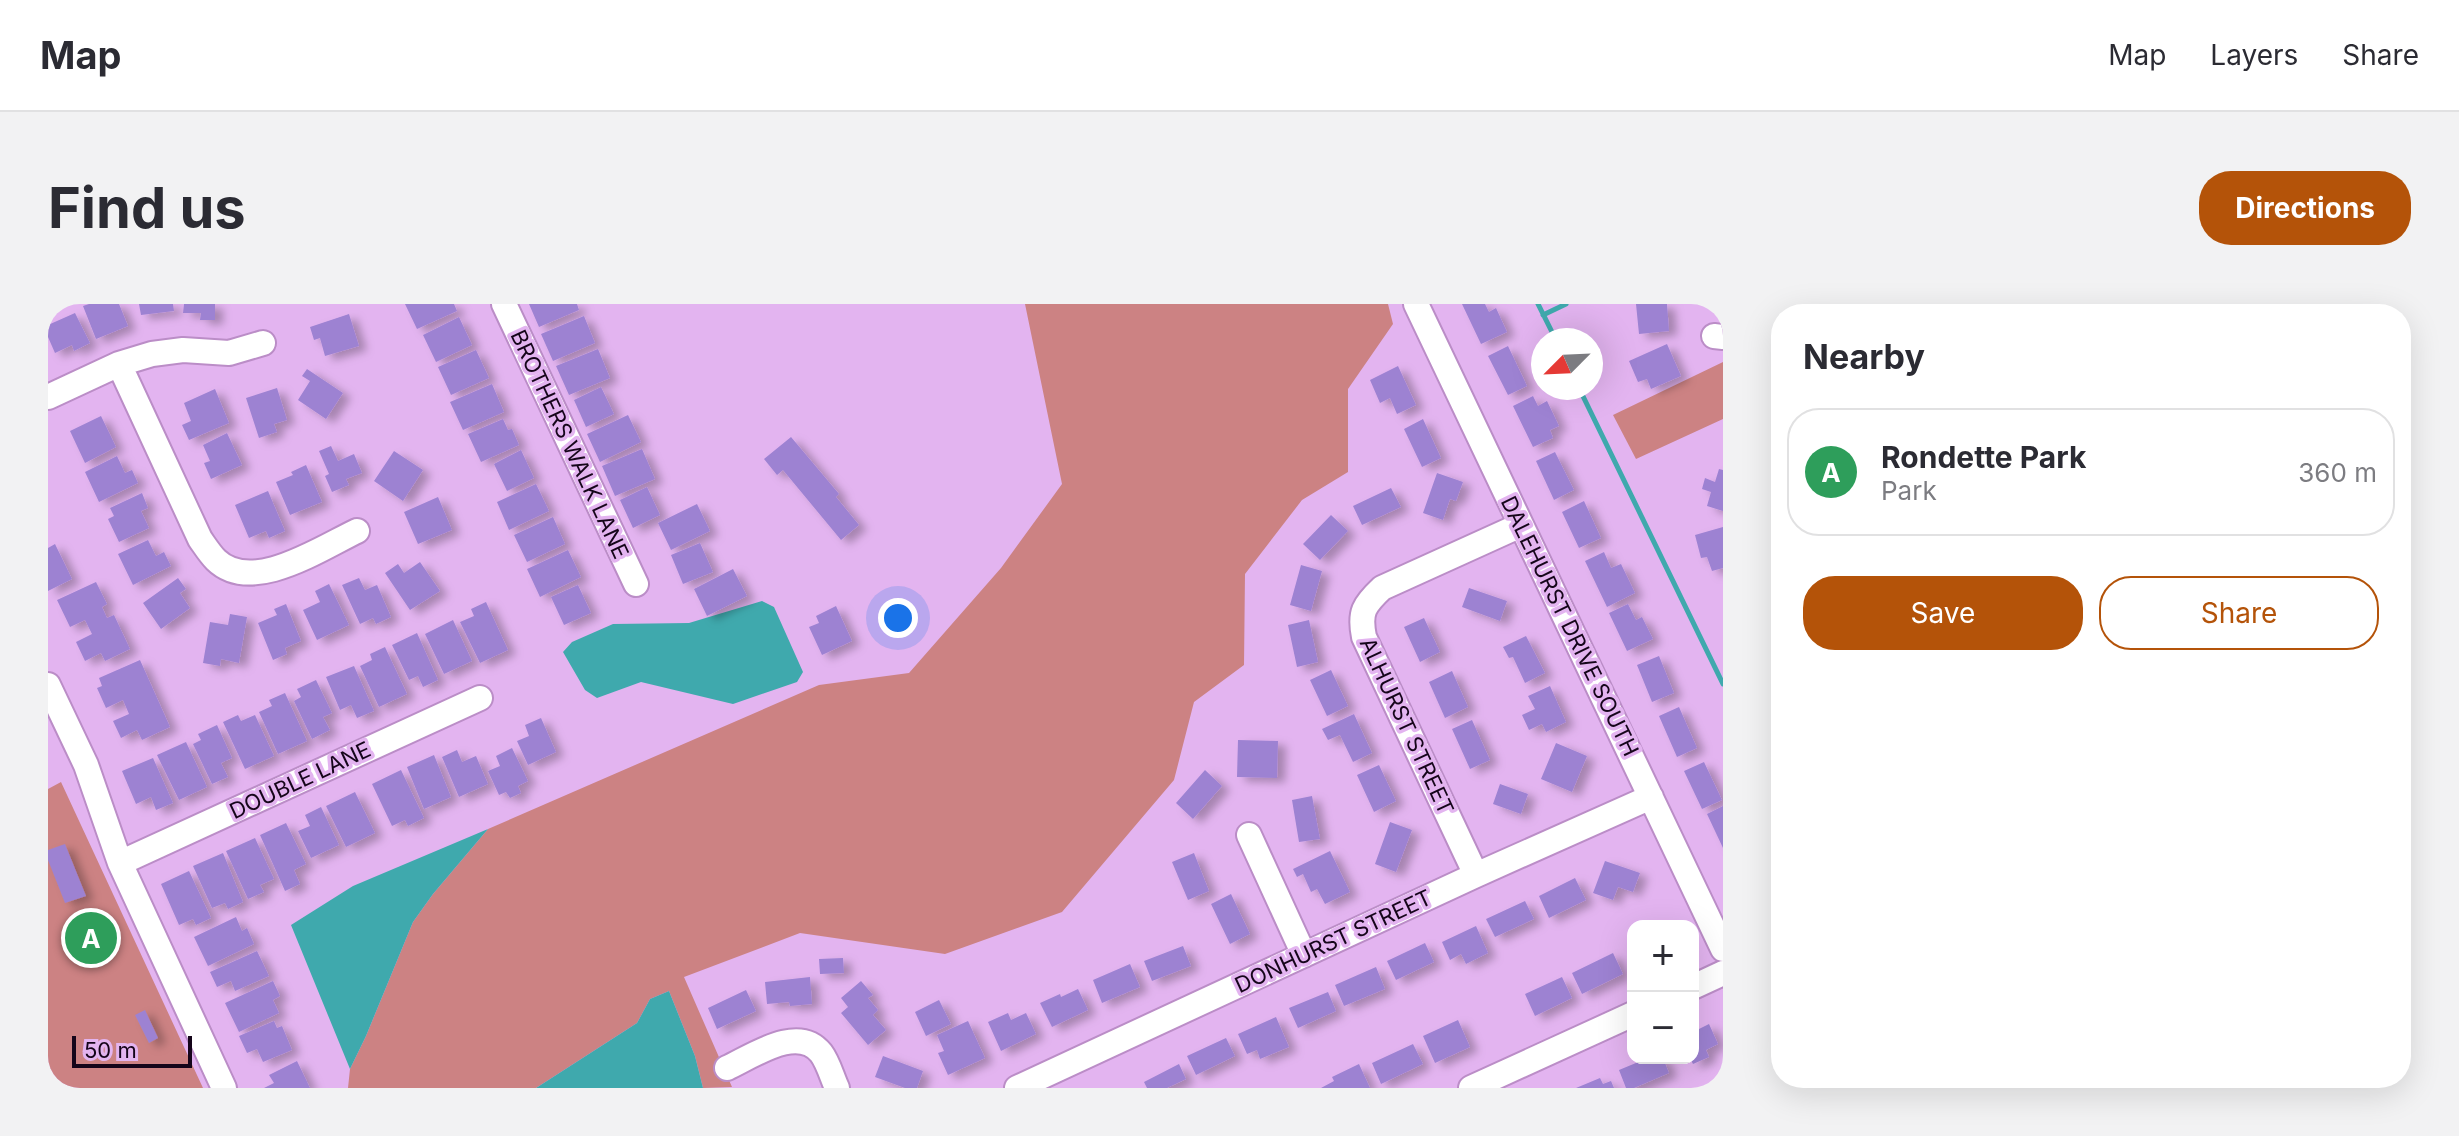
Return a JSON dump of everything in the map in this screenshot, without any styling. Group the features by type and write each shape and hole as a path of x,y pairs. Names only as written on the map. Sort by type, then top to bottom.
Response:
{"street":[{"name":"BROTHERS WALK LANE","path":"504,304 636,584"},
{"name":"DALEHURST DRIVE SOUTH","path":"1416,304 1723,949"},
{"path":"48,397 119,364 152,354 183,350 229,353 263,343"},
{"path":"119,364 200,539 217,561 238,572 260,573 276,569 357,531"},
{"name":"ALHURST STREET","path":"1476,875 1364,637 1361,620 1367,602 1382,588 1521,525"},
{"path":"48,685 86,765 120,863 224,1088"},
{"name":"DOUBLE LANE","path":"120,863 480,698"},
{"name":"DONHURST STREET","path":"1017,1088 1651,797"},
{"path":"1249,835 1304,955"},
{"path":"1699,984 1723,973"},
{"path":"1471,1088 1627,1017"},
{"path":"727,1068 790,1040 805,1041 821,1053 837,1088"}],"shaded area":[{"path":"1025,304 1388,304 1393,324 1348,389 1348,472 1302,500 1245,574 1244,665 1194,702 1174,780 1062,912 945,954 800,933 684,977 732,1087 703,1088 695,1056 669,991 650,999 637,1023 536,1088 348,1088 350,1069 413,922 488,829 819,685 909,673 1001,568 1062,484"},
{"path":"1723,362 1723,419 1636,459 1613,415"},
{"path":"762,601 774,607 803,672 797,682 733,704 641,682 597,698 585,690 563,652 572,642 613,624 689,623"},
{"path":"61,782 203,1088 48,1088 48,789"},
{"path":"488,829 413,922 350,1069 291,925 353,886"},
{"path":"669,991 695,1056 703,1088 536,1088 637,1023 650,999"}],"building":[{"path":"119,304 128,326 96,339 83,306"},
{"path":"139,304 173,304 174,311 141,315"},
{"path":"184,304 215,304 215,320 200,320 201,313 183,313"},
{"path":"405,304 454,304 457,311 417,329"},
{"path":"529,304 577,304 579,310 539,327"},
{"path":"1462,304 1485,304 1489,312 1496,308 1507,332 1481,344"},
{"path":"1636,304 1667,304 1669,331 1639,334"},
{"path":"75,313 90,343 74,351 72,345 55,353 48,337 48,325"},
{"path":"349,314 359,346 325,356 320,338 314,340 310,327"},
{"path":"584,316 595,343 553,361 541,334"},
{"path":"459,317 472,345 436,362 423,335"},
{"path":"1667,344 1681,376 1651,389 1647,379 1638,382 1629,361"},
{"path":"1508,346 1527,386 1508,395 1488,356"},
{"path":"598,349 610,378 569,395 556,366"},
{"path":"476,350 489,378 451,395 438,367"},
{"path":"1398,366 1416,405 1397,414 1390,398 1380,403 1370,380"},
{"path":"307,369 343,393 326,419 298,400 310,381 302,376"},
{"path":"492,384 504,412 463,430 450,402"},
{"path":"601,387 614,414 586,427 574,400"},
{"path":"277,388 287,420 274,424 277,432 259,438 246,398"},
{"path":"215,389 229,423 189,440 182,425 191,421 184,403"},
{"path":"1531,397 1538,406 1547,401 1559,426 1550,430 1553,438 1533,447 1513,406"},
{"path":"628,415 641,442 600,462 587,434"},
{"path":"101,416 116,447 85,463 70,431"},
{"path":"503,419 508,430 512,429 519,445 481,462 468,434"},
{"path":"1423,419 1441,458 1422,467 1404,429"},
{"path":"227,433 242,465 211,479 204,463 210,461 203,445"},
{"path":"791,437 839,494 836,497 859,525 841,540 783,470 777,475 764,459"},
{"path":"331,446 338,461 354,454 362,473 346,479 349,485 332,492 325,476 329,474 319,451"},
{"path":"642,449 655,479 615,496 602,466"},
{"path":"521,450 534,478 507,491 494,464"},
{"path":"394,451 423,470 403,501 374,481"},
{"path":"1555,452 1574,490 1554,500 1536,461"},
{"path":"117,456 125,473 132,470 138,483 99,502 85,472"},
{"path":"306,465 322,502 290,515 276,482"},
{"path":"1719,469 1723,470 1723,511 1707,506 1711,492 1702,489 1705,478 1715,482"},
{"path":"1437,473 1463,482 1456,501 1450,499 1443,520 1423,513"},
{"path":"536,484 549,511 509,530 497,502"},
{"path":"647,487 660,515 633,528 620,500"},
{"path":"1391,488 1401,507 1362,525 1353,506"},
{"path":"268,491 285,531 269,538 266,531 249,538 235,505"},
{"path":"142,493 148,508 141,511 149,528 119,542 108,519 114,516 110,508"},
{"path":"438,497 452,530 418,544 404,512"},
{"path":"1584,501 1601,538 1579,548 1562,512"},
{"path":"697,504 710,531 671,550 658,523"},
{"path":"1331,515 1348,531 1320,560 1303,544"},
{"path":"553,517 565,544 527,562 514,535"},
{"path":"1723,527 1723,568 1712,571 1707,557 1701,558 1695,535"},
{"path":"148,540 156,556 164,552 171,566 133,585 118,554"},
{"path":"700,543 713,572 683,584 671,555"},
{"path":"55,544 72,579 48,591 48,548"},
{"path":"568,550 581,577 540,597 527,569"},
{"path":"1604,552 1611,568 1621,564 1635,593 1607,607 1585,561"},
{"path":"420,562 440,591 410,610 385,573 398,564 404,573"},
{"path":"1301,565 1322,571 1311,611 1290,605"},
{"path":"733,569 747,596 707,616 694,589"},
{"path":"178,578 186,589 180,593 190,608 161,629 143,603"},
{"path":"359,578 365,590 377,585 391,617 376,624 373,618 360,624 342,585"},
{"path":"96,582 107,604 102,607 107,618 114,615 130,649 105,661 101,653 85,661 76,642 92,634 85,620 70,627 57,600"},
{"path":"329,584 349,625 317,640 303,610 320,602 315,591"},
{"path":"578,585 591,613 564,625 551,597"},
{"path":"1469,588 1507,601 1500,621 1462,607"},
{"path":"486,602 508,650 480,663 460,622 474,616 471,609"},
{"path":"286,604 301,641 285,648 287,654 273,660 258,623 277,615 274,609"},
{"path":"1628,604 1636,620 1642,617 1653,639 1627,651 1609,613"},
{"path":"836,606 852,641 822,655 809,627 819,623 816,616"},
{"path":"230,614 247,617 239,663 221,659 220,666 203,663 210,622 228,625"},
{"path":"1424,618 1440,652 1420,662 1404,627"},
{"path":"453,620 472,661 444,674 425,634"},
{"path":"1309,620 1318,662 1297,667 1288,625"},
{"path":"417,633 438,680 423,687 418,676 409,680 392,645"},
{"path":"1526,636 1545,673 1525,683 1513,657 1509,658 1503,647"},
{"path":"385,647 407,694 379,707 360,666 372,660 370,654"},
{"path":"1659,656 1674,693 1652,702 1637,665"},
{"path":"140,660 170,727 142,740 137,730 121,738 113,721 129,714 123,700 106,708 97,688 102,686 99,678"},
{"path":"354,666 374,711 357,718 351,705 340,710 326,677"},
{"path":"1331,670 1348,706 1327,716 1310,680"},
{"path":"1452,671 1468,707 1445,718 1429,682"},
{"path":"316,680 332,713 323,717 330,730 312,739 294,701 301,697 297,689"},
{"path":"1550,686 1566,722 1546,732 1542,724 1529,730 1522,715 1535,709 1528,696"},
{"path":"285,693 307,741 278,754 259,712 272,706 269,700"},
{"path":"1679,707 1697,748 1677,757 1659,716"},
{"path":"1354,714 1372,753 1353,762 1340,735 1328,740 1322,729"},
{"path":"238,715 241,721 255,715 274,756 245,769 223,722"},
{"path":"541,718 556,752 528,765 517,741 529,736 525,725"},
{"path":"1472,720 1490,760 1470,769 1452,729"},
{"path":"217,725 232,758 221,763 228,777 212,784 193,744 201,740 198,734"},
{"path":"1238,740 1278,741 1277,778 1237,777"},
{"path":"186,742 207,787 179,800 157,755"},
{"path":"1556,743 1587,756 1572,792 1541,779"},
{"path":"512,748 528,781 518,786 521,793 510,798 506,792 499,795 488,771 500,766 496,756"},
{"path":"457,750 462,762 476,756 488,784 459,797 442,757"},
{"path":"434,755 451,797 424,809 407,767"},
{"path":"153,758 173,803 156,810 151,797 136,804 122,771"},
{"path":"1704,762 1722,800 1702,809 1684,771"},
{"path":"1379,765 1396,801 1374,812 1357,775"},
{"path":"401,770 424,818 408,826 405,820 392,826 372,784"},
{"path":"1205,770 1222,786 1193,819 1176,803"},
{"path":"1500,784 1528,794 1521,814 1493,804"},
{"path":"355,792 375,833 346,847 326,806"},
{"path":"1312,796 1320,839 1299,842 1292,800"},
{"path":"1723,806 1723,848 1707,814"},
{"path":"321,807 339,845 311,858 298,831 310,826 305,815"},
{"path":"1390,822 1412,830 1396,872 1375,864"},
{"path":"286,823 306,864 294,870 300,884 285,891 260,835"},
{"path":"255,838 274,879 260,885 264,892 248,899 226,851"},
{"path":"65,844 86,896 65,903 48,860 48,850"},
{"path":"1330,851 1350,892 1325,904 1317,889 1311,892 1303,874 1297,877 1293,869"},
{"path":"223,853 243,902 228,909 225,903 212,908 193,866"},
{"path":"1194,853 1209,891 1188,900 1172,862"},
{"path":"1605,861 1640,873 1633,892 1618,887 1613,900 1593,893"},
{"path":"189,871 211,918 196,925 193,919 179,925 161,884"},
{"path":"1575,878 1586,900 1549,918 1539,896"},
{"path":"1231,894 1250,934 1230,944 1211,904"},
{"path":"1525,901 1534,919 1495,937 1486,919"},
{"path":"236,917 242,931 247,928 254,944 208,966 194,937"},
{"path":"1476,926 1488,953 1466,964 1461,954 1450,960 1442,942"},
{"path":"1425,943 1434,962 1396,980 1387,961"},
{"path":"1183,946 1191,966 1152,981 1144,961"},
{"path":"257,951 269,976 235,991 231,981 217,987 210,972"},
{"path":"1613,953 1623,974 1582,994 1572,973"},
{"path":"843,958 844,973 820,974 819,959"},
{"path":"1130,964 1140,987 1102,1003 1093,980"},
{"path":"1376,967 1385,989 1344,1006 1335,985"},
{"path":"810,977 812,1004 767,1004 765,982"},
{"path":"1562,977 1572,998 1535,1016 1525,994"},
{"path":"273,981 280,996 273,1000 279,1013 239,1032 225,1003"},
{"path":"861,981 873,995 868,998 878,1010 873,1015 886,1030 868,1045 841,1013 848,1007 841,998"},
{"path":"1078,989 1088,1010 1052,1027 1040,1003"},
{"path":"746,990 756,1011 717,1029 708,1008"},
{"path":"1328,992 1336,1011 1298,1028 1289,1008"},
{"path":"939,1000 951,1024 926,1036 915,1012"},
{"path":"145,1010 158,1038 149,1043 135,1015"},
{"path":"1008,1013 1011,1020 1026,1013 1036,1034 1001,1051 988,1022"},
{"path":"1276,1017 1289,1047 1260,1059 1257,1050 1247,1054 1238,1034"},
{"path":"1458,1020 1470,1047 1435,1063 1423,1036"},
{"path":"274,1021 277,1028 282,1026 292,1050 263,1062 257,1049 247,1053 239,1036"},
{"path":"968,1021 985,1058 948,1075 938,1053 944,1051 937,1035"},
{"path":"1709,1024 1718,1044 1706,1050 1709,1057 1699,1061 1699,1029"},
{"path":"1226,1038 1235,1056 1196,1075 1187,1056"},
{"path":"1413,1044 1423,1064 1381,1084 1372,1063"},
{"path":"883,1056 923,1071 917,1088 905,1088 875,1077"},
{"path":"297,1061 310,1088 264,1088 274,1083 269,1075"},
{"path":"1179,1064 1186,1079 1167,1088 1147,1088 1144,1082"},
{"path":"1359,1064 1370,1088 1321,1088 1334,1081 1332,1077"},
{"path":"1634,1064 1665,1064 1669,1073 1634,1088 1626,1088 1619,1070"},
{"path":"1600,1078 1603,1084 1611,1081 1614,1088 1576,1088"}],"waterway":[{"path":"1538,304 1550,328"},
{"path":"1543,315 1566,304"},
{"path":"1585,400 1723,684"}],"place":[{"name":"Rondette Park","path":"91,938"}]}
